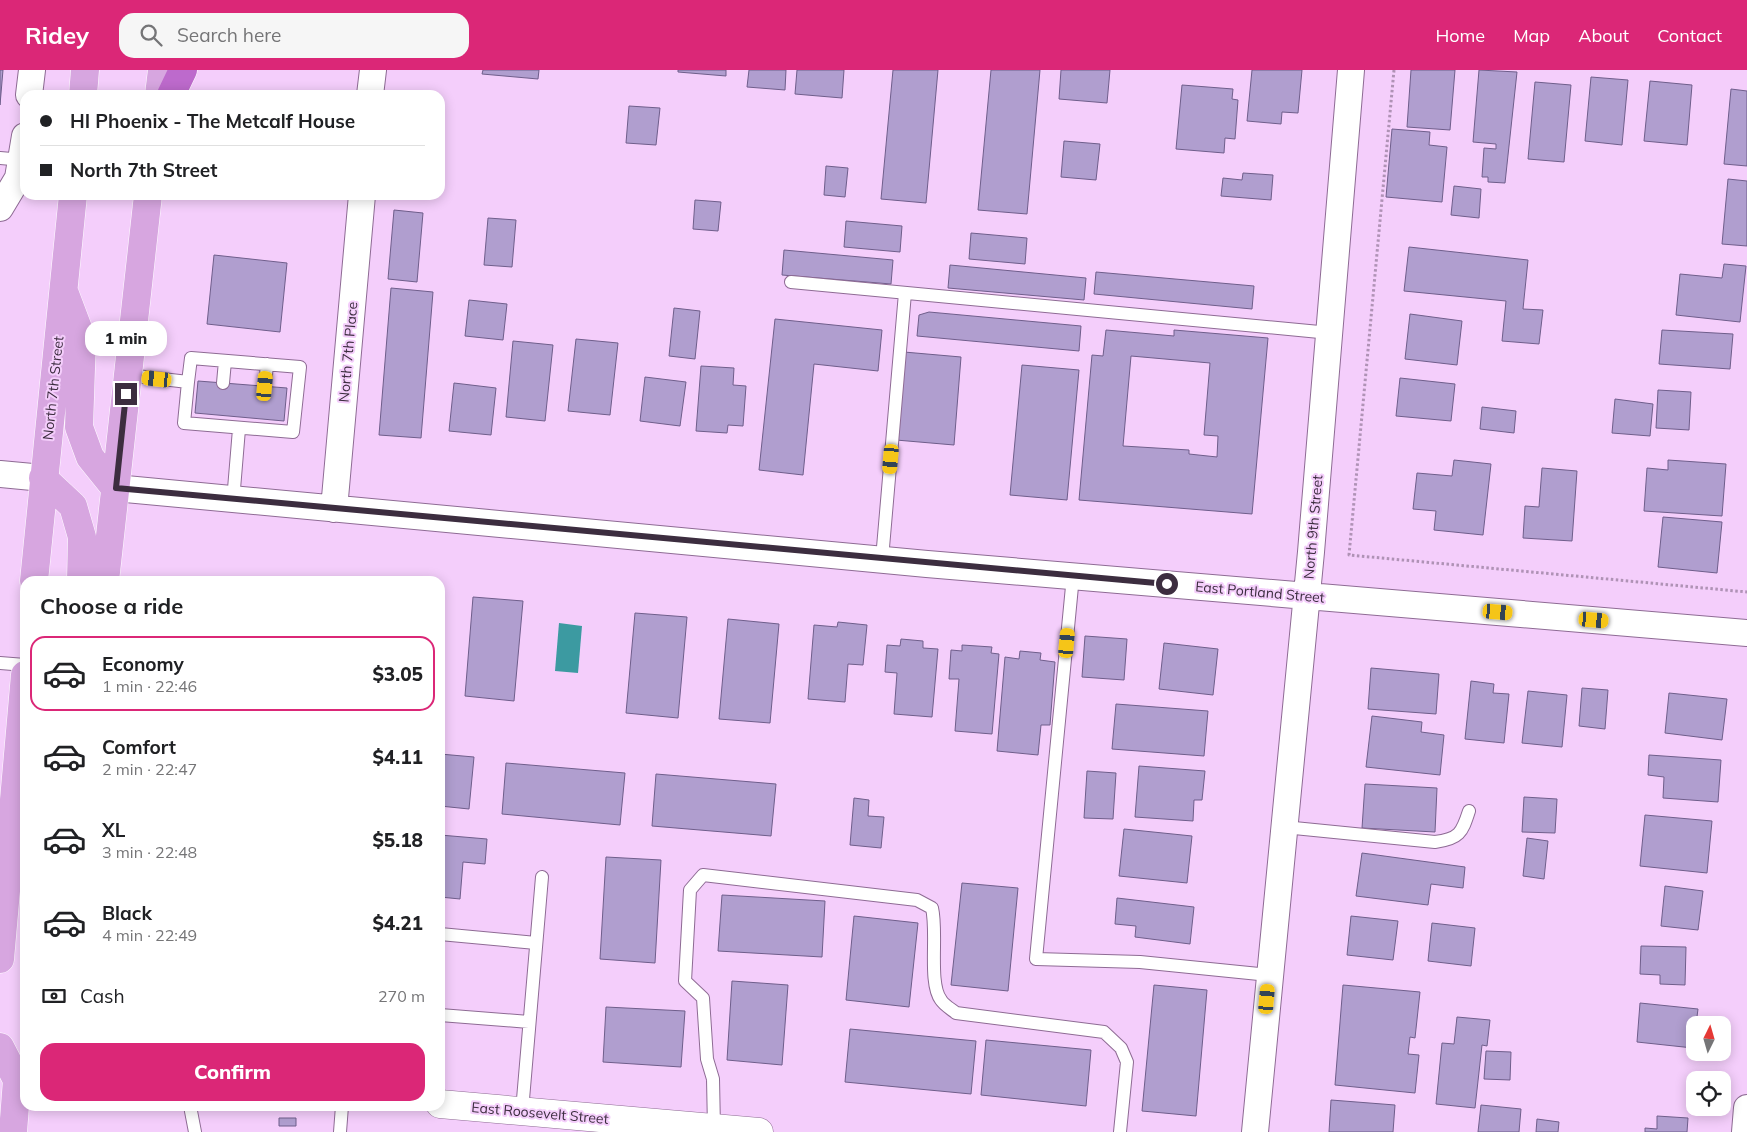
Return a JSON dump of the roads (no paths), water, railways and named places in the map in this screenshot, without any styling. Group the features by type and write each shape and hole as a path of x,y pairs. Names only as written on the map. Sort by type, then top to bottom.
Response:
{"highway":[{"path":"173,90 183,70"}],"main road":[{"path":"84,90 86,70"},
{"path":"160,90 162,70"},
{"name":"North 7th Street","path":"34,576 73,200"},
{"path":"106,576 147,200"},
{"path":"64,290 82,339 79,428 90,457 116,488"},
{"path":"43,478 73,506 82,537 81,576"},
{"path":"0,958 20,732"},
{"path":"0,1047 17,1078 13,1132"}],"street":[{"path":"30,90 32,70"},
{"path":"371,90 373,70"},
{"name":"North 9th Street","path":"1255,1132 1307,596 1351,70"},
{"path":"0,208 18,178 16,151"},
{"name":"North 7th Place","path":"334,509 362,200"},
{"path":"0,474 43,478"},
{"name":"East Portland Street","path":"116,488 1073,576 1747,633"},
{"name":"East Roosevelt Street","path":"445,1104 522,1111 644,1127 714,1128 759,1132"},
{"path":"1745,1132 1747,1108"}],"lane":[{"path":"791,282 1330,333"},
{"path":"882,559 905,293"},
{"path":"191,358 225,361 300,367 293,432 262,425 239,429 219,421 184,423 191,358"},
{"path":"222,383 225,361"},
{"path":"265,386 267,364"},
{"path":"128,376 188,382"},
{"path":"233,500 239,429"},
{"path":"1073,576 1036,959 1140,962 1270,975"},
{"path":"0,663 20,665"},
{"path":"1284,828 1435,842 1451,840 1463,830 1469,811"},
{"path":"714,1128 713,1080 708,1060 703,998 686,981 690,890 703,875 917,900 932,908 936,924 934,988 941,1001 956,1013 1104,1032 1121,1048 1127,1062 1120,1132"},
{"path":"522,1111 542,876"},
{"path":"445,934 536,943"},
{"path":"445,1015 529,1022"},
{"path":"191,1111 195,1132"},
{"path":"340,1132 342,1111"}]}
